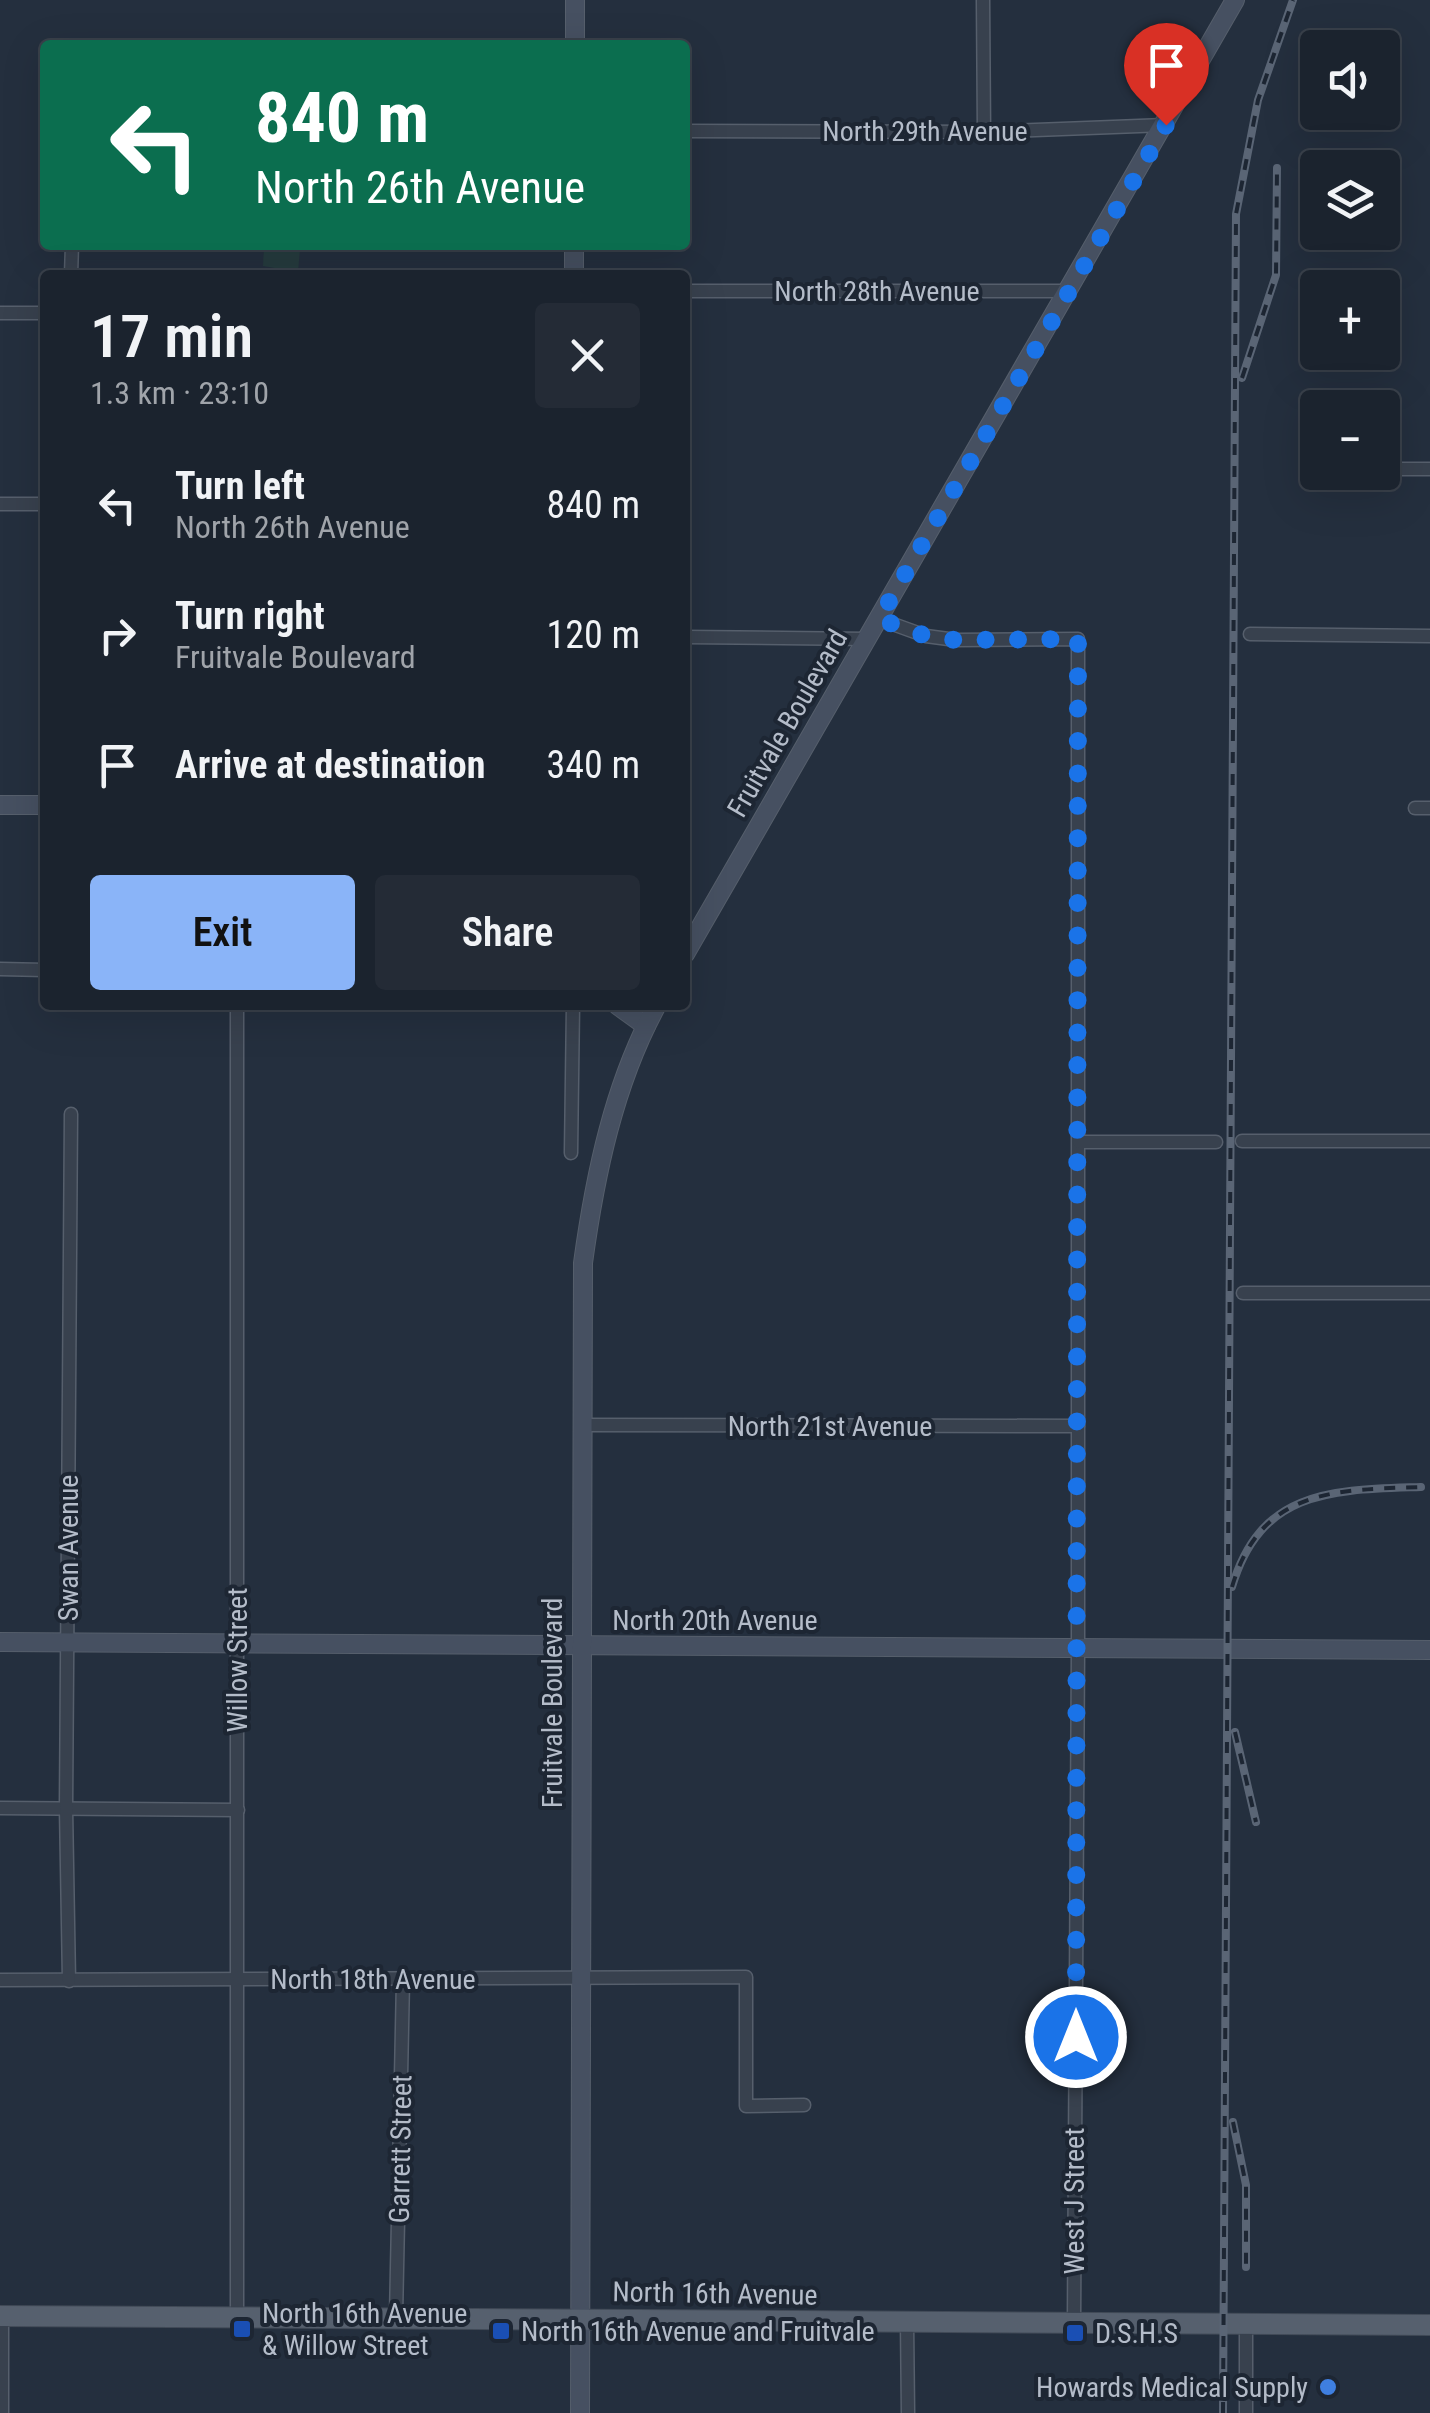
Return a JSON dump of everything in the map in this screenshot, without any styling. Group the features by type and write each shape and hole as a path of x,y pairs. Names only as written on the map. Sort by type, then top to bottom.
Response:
{"main road":[{"path":"575,0 575,40"},
{"name":"Fruitvale Boulevard","path":"690,945 1235,0"},
{"path":"0,805 40,805"},
{"path":"623,1010 646,1026"},
{"name":"Fruitvale Boulevard","path":"580,2413 583,1262 591,1203 607,1135 654,1010"},
{"name":"North 20th Avenue","path":"0,1642 1430,1650"},
{"name":"North 16th Avenue","path":"1,2316 1430,2325"}],"street":[{"path":"983,0 984,132"},
{"name":"North 29th Avenue","path":"690,131 984,132 1166,125"},
{"name":"North 28th Avenue","path":"690,291 1069,292"},
{"path":"0,313 40,313"},
{"path":"1400,469 1430,470"},
{"path":"0,504 40,504"},
{"name":"West J Street","path":"879,619 926,636 956,640 1078,639 1074,2322"},
{"path":"1250,634 1430,636"},
{"path":"690,637 868,639"},
{"path":"0,970 40,970"},
{"name":"Willow Street","path":"237,2316 238,1010"},
{"path":"571,1153 574,1010"},
{"name":"Swan Avenue","path":"69,1981 66,1808 71,1114"},
{"path":"1242,1141 1430,1141"},
{"path":"1079,1142 1216,1142"},
{"path":"1243,1293 1430,1293"},
{"name":"North 21st Avenue","path":"582,1426 1078,1426"},
{"path":"0,1808 238,1810"},
{"name":"North 18th Avenue","path":"0,1980 746,1978 746,2106 804,2105"},
{"name":"Garrett Street","path":"396,2317 404,1980"},
{"path":"1,2316 2,2413"},
{"path":"908,2322 908,2413"},
{"path":"1246,2322 1246,2413"}],"green space":[{"path":"264,250 300,250 298,270 263,266"}],"railway":[{"path":"1223,2413 1236,214 1258,100 1293,0"},
{"path":"1242,378 1276,275 1277,168"},
{"path":"1232,1587 1245,1554 1262,1530 1282,1513 1331,1494 1421,1487"},
{"path":"1235,1732 1256,1822"},
{"path":"1233,2122 1246,2185 1246,2267"}],"place":[{"name":"North 16th Avenue & Willow Street","path":"242,2329"},
{"name":"North 16th Avenue and Fruitvale","path":"501,2331"},
{"name":"D.S.H.S","path":"1075,2333"},
{"name":"Howards Medical Supply","path":"1328,2387"}],"route":[{"path":"1076,2037 1078,639 956,640 926,636 879,619 1166,125"}]}
